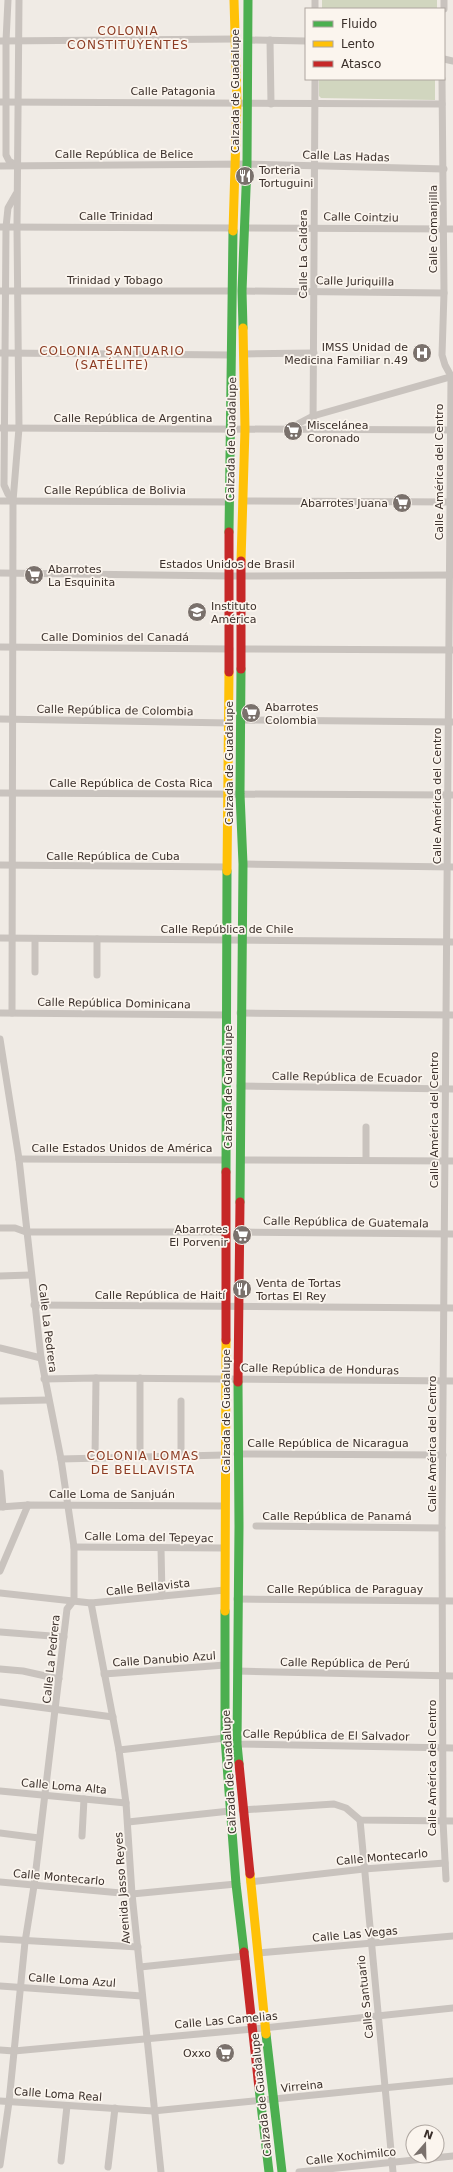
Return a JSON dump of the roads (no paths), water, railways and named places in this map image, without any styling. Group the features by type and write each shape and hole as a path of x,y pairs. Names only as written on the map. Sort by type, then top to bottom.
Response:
{"main road":[{"name":"Calzada de Guadalupe","path":"234,0 237,102 231,291 232,429 228,576 230,722 227,867 228,940 225,1307 226,1379 224,1455 224,1738 236,1884 253,2029 259,2102 269,2172"},
{"name":"Calzada de Guadalupe","path":"248,0 247,164 242,291 244,429 240,576 240,794 243,864 240,1013 240,1160 236,1454 248,1526 238,1599 238,1744 242,1810 258,1953 272,2100 282,2172"}],"street":[{"path":"8,0 3,41 3,102 6,155 9,161 17,166"},
{"path":"12,1013 14,720 13,501 19,428 16,227 19,0"},
{"path":"3,41 234,39"},
{"path":"248,40 305,41"},
{"path":"270,40 271,104"},
{"name":"Calle La Caldera","path":"313,430 314,80"},
{"name":"Calle Comanjilla","path":"442,80 444,169 444,293 442,355 445,365 452,376"},
{"name":"Calle Patagonia","path":"3,102 442,104"},
{"name":"Calle República de Belice","path":"0,166 247,164"},
{"name":"Calle Las Hadas","path":"247,164 444,169"},
{"path":"13,501 4,484 2,428 3,227 8,208 17,192"},
{"name":"Calle Trinidad","path":"3,227 233,228"},
{"name":"Calle Cointziu","path":"244,228 453,229"},
{"name":"Trinidad y Tobago","path":"3,291 231,291"},
{"name":"Calle Juriquilla","path":"242,291 444,293"},
{"path":"2,353 232,354"},
{"path":"244,354 314,353"},
{"path":"288,430 313,416 452,376"},
{"name":"Calle América del Centro","path":"446,1879 444,1863 442,1748 444,1601 442,1528 445,1161 449,1089 450,1015 452,376"},
{"name":"Calle República de Argentina","path":"2,428 452,430"},
{"name":"Calle República de Bolivia","path":"0,501 230,502"},
{"path":"242,501 452,502"},
{"name":"Estados Unidos de Brasil","path":"0,574 228,576 451,575"},
{"name":"Calle Dominios del Canadá","path":"0,647 230,649"},
{"path":"240,649 451,650"},
{"name":"Calle República de Colombia","path":"0,719 230,722"},
{"path":"241,720 451,722"},
{"name":"Calle República de Costa Rica","path":"0,793 450,795"},
{"path":"243,864 450,867"},
{"name":"Calle República de Cuba","path":"0,865 227,867"},
{"name":"Calle República de Chile","path":"0,938 450,942"},
{"path":"35,939 35,972"},
{"path":"97,939 97,975"},
{"name":"Calle República Dominicana","path":"0,1013 227,1015"},
{"path":"240,1013 450,1015"},
{"name":"Calle La Pedrera","path":"0,1039 19,1159 40,1358 61,1459 74,1547 74,1600 67,1609 34,1886 25,1942 9,2102 0,2165"},
{"name":"Calle República de Ecuador","path":"240,1086 449,1089"},
{"path":"366,1127 366,1159"},
{"name":"Calle Estados Unidos de América","path":"19,1159 226,1160"},
{"path":"240,1160 366,1159 453,1161"},
{"path":"0,1228 15,1228 26,1232 226,1232"},
{"name":"Calle República de Guatemala","path":"239,1232 453,1234"},
{"path":"0,1276 30,1274"},
{"name":"Calle República de Haití","path":"34,1305 453,1308"},
{"path":"0,1348 40,1358"},
{"path":"95,1458 96,1378"},
{"path":"140,1378 140,1457"},
{"name":"Calle República de Honduras","path":"44,1380 140,1378 453,1381"},
{"path":"0,1401 48,1400"},
{"path":"181,1401 181,1456"},
{"name":"Calle República de Nicaragua","path":"236,1454 443,1455"},
{"path":"61,1459 224,1455"},
{"path":"0,1473 1,1506"},
{"path":"0,1571 28,1505"},
{"name":"Calle Loma de Sanjuán","path":"1,1506 224,1506"},
{"name":"Calle República de Panamá","path":"248,1526 442,1528"},
{"name":"Calle Loma del Tepeyac","path":"74,1547 224,1548"},
{"path":"161,1548 162,1596"},
{"name":"Calle Bellavista","path":"74,1600 91,1604 225,1590"},
{"path":"0,1593 74,1600"},
{"name":"Calle República de Paraguay","path":"238,1599 453,1601"},
{"name":"Avenida Jasso Reyes","path":"91,1604 119,1750 126,1803 132,1894 160,2172"},
{"path":"0,1632 64,1638"},
{"name":"Calle Danubio Azul","path":"104,1674 225,1666"},
{"path":"0,1669 23,1671 59,1679"},
{"name":"Calle República de Perú","path":"237,1671 453,1676"},
{"path":"0,1702 112,1717"},
{"path":"119,1750 224,1738"},
{"name":"Calle República de El Salvador","path":"224,1738 238,1744 453,1748"},
{"name":"Calle Loma Alta","path":"0,1791 126,1803"},
{"path":"82,1836 84,1799"},
{"path":"242,1810 334,1804 346,1808 360,1820 453,1821"},
{"path":"128,1822 230,1811"},
{"name":"Calle Santuario","path":"360,1820 393,2172"},
{"path":"0,1833 39,1838"},
{"name":"Calle Montecarlo","path":"250,1882 364,1869 444,1863"},
{"name":"Calle Montecarlo","path":"0,1882 132,1894 236,1884"},
{"name":"Calle Las Vegas","path":"258,1953 453,1936"},
{"path":"0,1939 25,1942 138,1947"},
{"path":"140,1967 244,1956"},
{"name":"Calle Loma Azul","path":"0,1986 142,1996"},
{"name":"Calle Las Camelias","path":"0,2050 14,2051 265,2028 453,2008"},
{"name":"Virreina","path":"153,2111 259,2102 453,2081"},
{"name":"Calle Loma Real","path":"0,2101 153,2111"},
{"path":"61,2162 67,2106"},
{"name":"Calle Loma Real","path":"108,2167 115,2108"},
{"name":"Calle Xochimilco","path":"299,2172 453,2156"}],"place":[{"name":"Torteria Tortuguini","path":"245,176"},
{"name":"IMSS Unidad de Medicina Familiar n.49","path":"422,353"},
{"name":"Miscelánea Coronado","path":"293,431"},
{"name":"Abarrotes Juana","path":"402,503"},
{"name":"Abarrotes La Esquinita","path":"34,575"},
{"name":"Instituto América","path":"197,612"},
{"name":"Abarrotes Colombia","path":"251,713"},
{"name":"Abarrotes El Porvenir","path":"242,1235"},
{"name":"Venta de Tortas Tortas El Rey","path":"242,1289"},
{"name":"Oxxo","path":"225,2053"}],"district":[{"name":"COLONIA CONSTITUYENTES","path":"128,38"},
{"name":"COLONIA SANTUARIO (SATÉLITE)","path":"112,358"},
{"name":"COLONIA LOMAS DE BELLAVISTA","path":"143,1463"}]}
